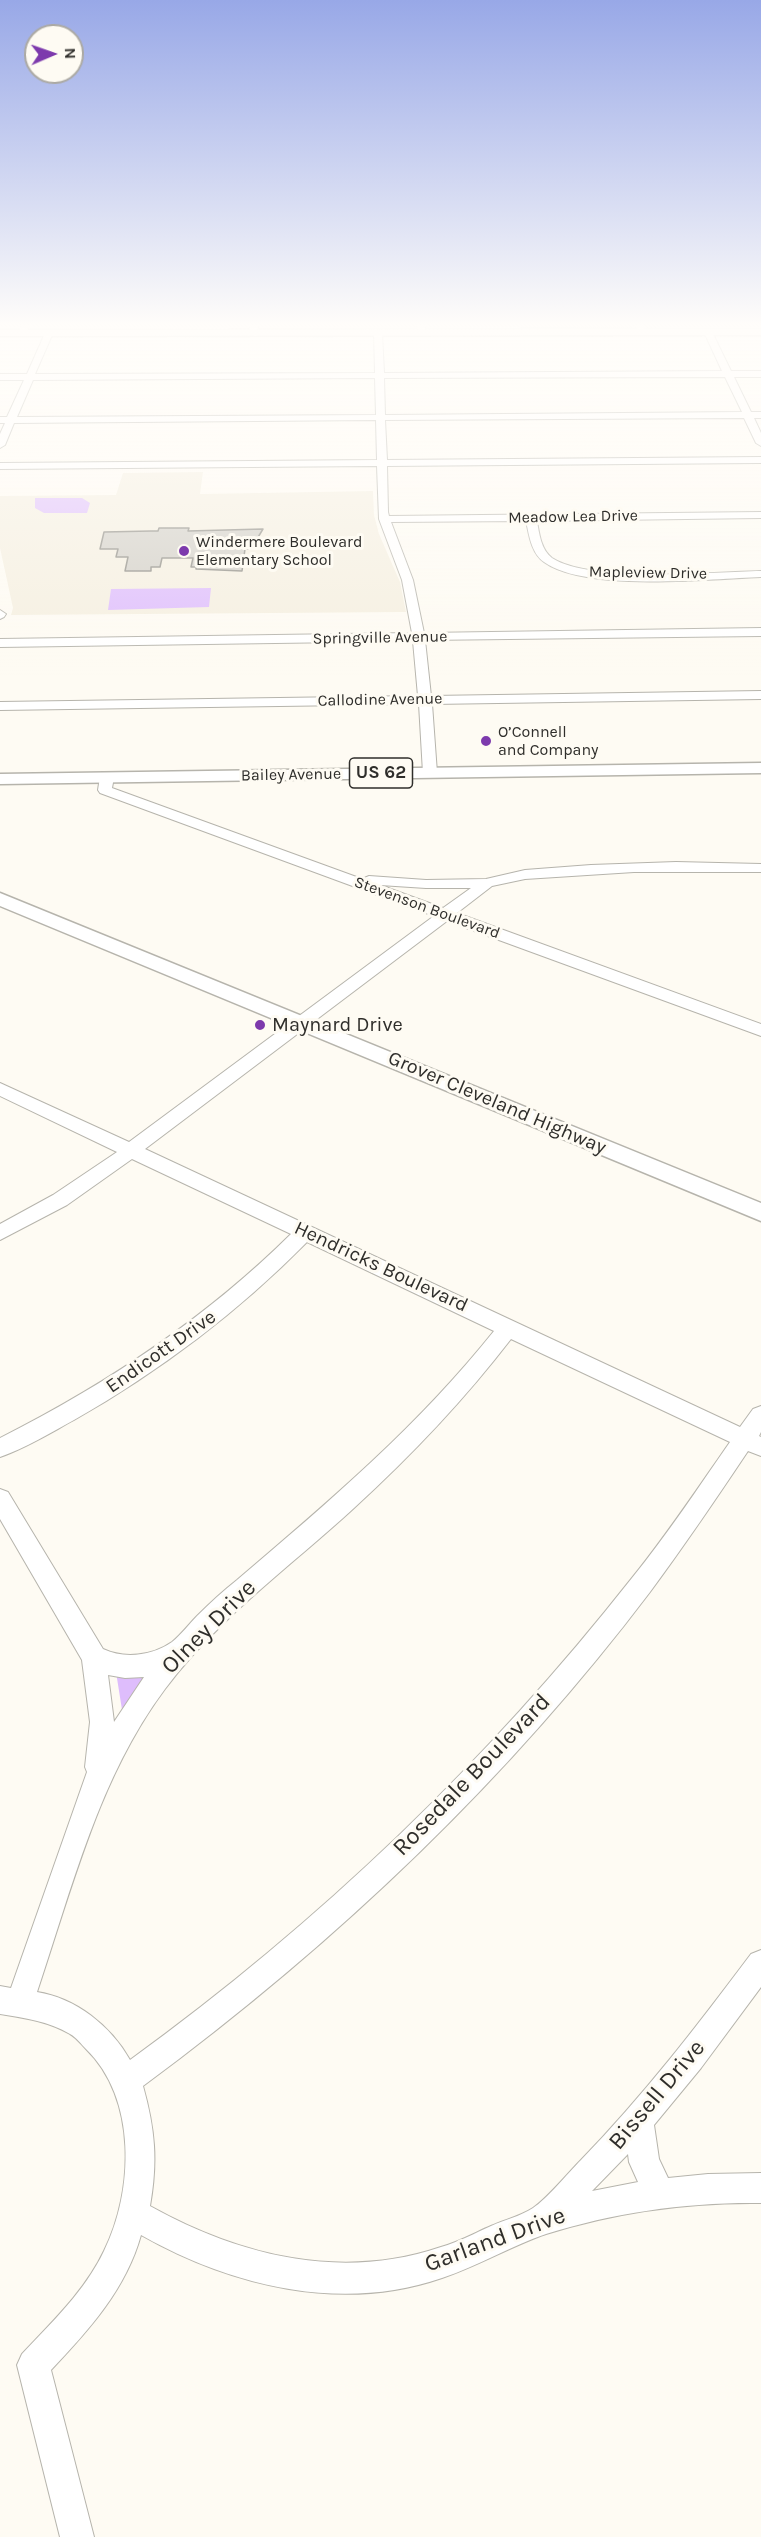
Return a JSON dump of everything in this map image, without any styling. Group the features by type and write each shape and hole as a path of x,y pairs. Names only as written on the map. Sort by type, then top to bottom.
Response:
{"main road":[{"name":"Bailey Avenue","path":"0,779 761,768"},
{"name":"Grover Cleveland Highway","path":"0,899 761,1212"}],"street":[{"path":"380,440 384,519 408,582 418,637 430,772"},
{"path":"0,468 761,460"},
{"path":"381,465 761,465"},
{"name":"Meadow Lea Drive","path":"384,519 761,514"},
{"name":"Mapleview Drive","path":"531,518 543,555 554,564 574,571 608,576 761,574"},
{"name":"Springville Avenue","path":"0,644 761,632"},
{"name":"Callodine Avenue","path":"0,706 761,695"},
{"name":"Stevenson Boulevard","path":"107,777 105,789 761,1030"},
{"path":"345,878 426,884 487,883 529,873 570,870 654,867 761,868"},
{"path":"0,1233 60,1200 130,1151 487,883"},
{"name":"Hendricks Boulevard","path":"0,1089 753,1443"},
{"name":"Endicott Drive","path":"0,1449 88,1402 185,1339 260,1276 305,1232"},
{"name":"Olney Drive","path":"10,2000 95,1784 127,1723 181,1649 218,1611 346,1501 408,1443 463,1385 509,1327"},
{"name":"Rosedale Boulevard","path":"126,2080 267,1973 349,1900 462,1791 522,1727 625,1606 702,1502 753,1443 761,1415"},
{"path":"0,1499 94,1657 102,1722 95,1784"},
{"path":"94,1657 109,1666 128,1668 149,1665 181,1649"},
{"name":"Bissell Drive","path":"544,2219 639,2121 691,2058 761,1964"},
{"path":"10,2000 49,2007 72,2017 96,2036 113,2056 126,2080 136,2113 141,2149 133,2213 122,2247 102,2285 81,2315 33,2365 77,2537"},
{"path":"639,2121 644,2162 660,2194"},
{"name":"Garland Drive","path":"133,2213 172,2236 214,2255 272,2272 318,2278 380,2276 425,2268 469,2254 544,2219 602,2204 660,2194 761,2188"}],"shaded area":[{"path":"203,472 200,494 373,491 374,515 379,534 400,582 406,612 11,615 13,608 0,548 0,496 116,495 123,473"},
{"path":"35,498 82,498 90,503 87,513 44,513 35,508"},
{"path":"211,588 209,607 108,610 111,589"},
{"path":"116,1672 151,1674 123,1716"}],"building":[{"name":"Windermere Boulevard Elementary School","path":"159,528 189,528 188,531 263,529 251,549 245,549 242,571 196,569 196,567 191,567 193,558 162,558 160,567 151,567 151,571 125,571 128,557 116,557 118,549 100,549 104,532 158,531"}],"place":[{"name":"Windermere Boulevard Elementary School","path":"184,551"},
{"name":"O’Connell and Company","path":"486,741"},
{"name":"Maynard Drive","path":"260,1025"}]}
